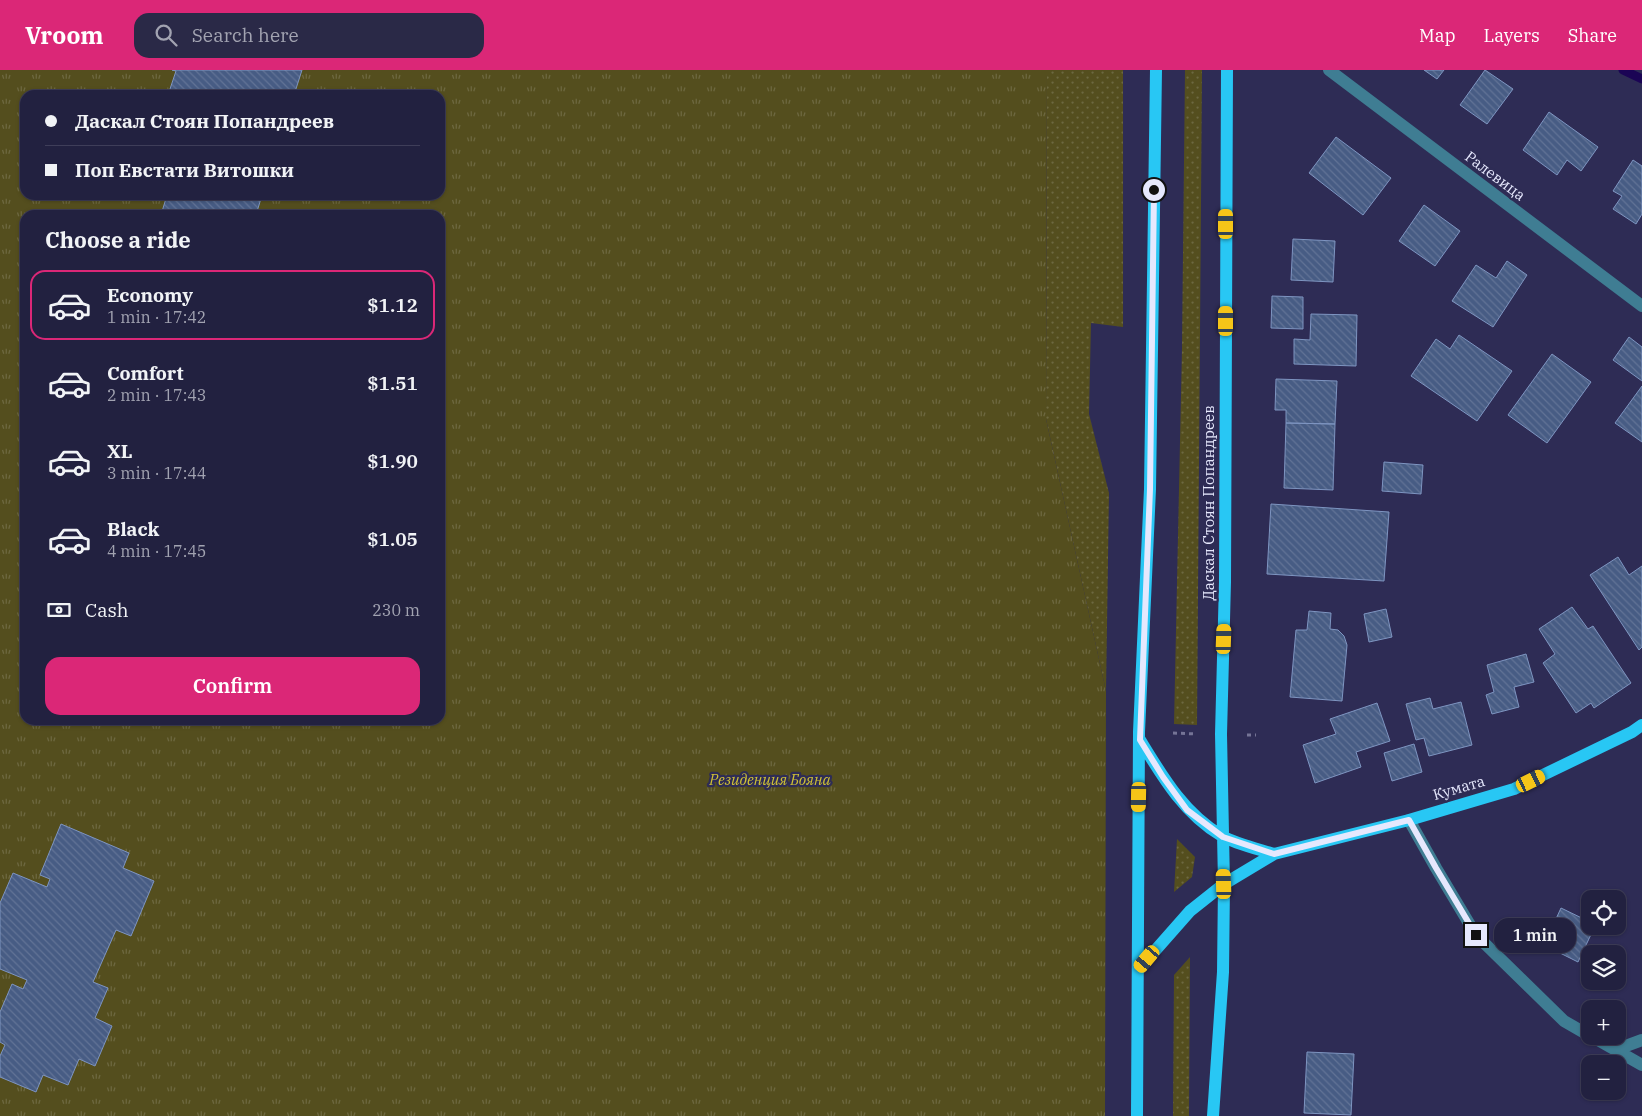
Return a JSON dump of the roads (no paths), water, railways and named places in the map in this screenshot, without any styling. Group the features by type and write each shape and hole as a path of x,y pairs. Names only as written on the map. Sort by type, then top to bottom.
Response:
{"main road":[{"path":"1137,1116 1140,740 1150,489 1156,70"},
{"name":"Даскал Стоян Попандреев","path":"1213,1116 1223,989 1224,884 1221,734 1225,582 1227,70"},
{"name":"Кумата","path":"1138,970 1190,911 1224,884 1274,854 1409,820 1514,789 1639,729"},
{"path":"1140,740 1163,777 1187,810 1223,837 1274,854"}],"street":[{"name":"Ралевица","path":"1329,70 1642,306"},
{"path":"1409,820 1476,935 1564,1021 1581,1031"},
{"path":"1615,1050 1642,1040"},
{"path":"1606,1045 1642,1065"}],"waterway":[{"path":"1623,70 1642,79"}],"park label":[{"name":"Резиденция Бояна","path":"770,780"}]}
